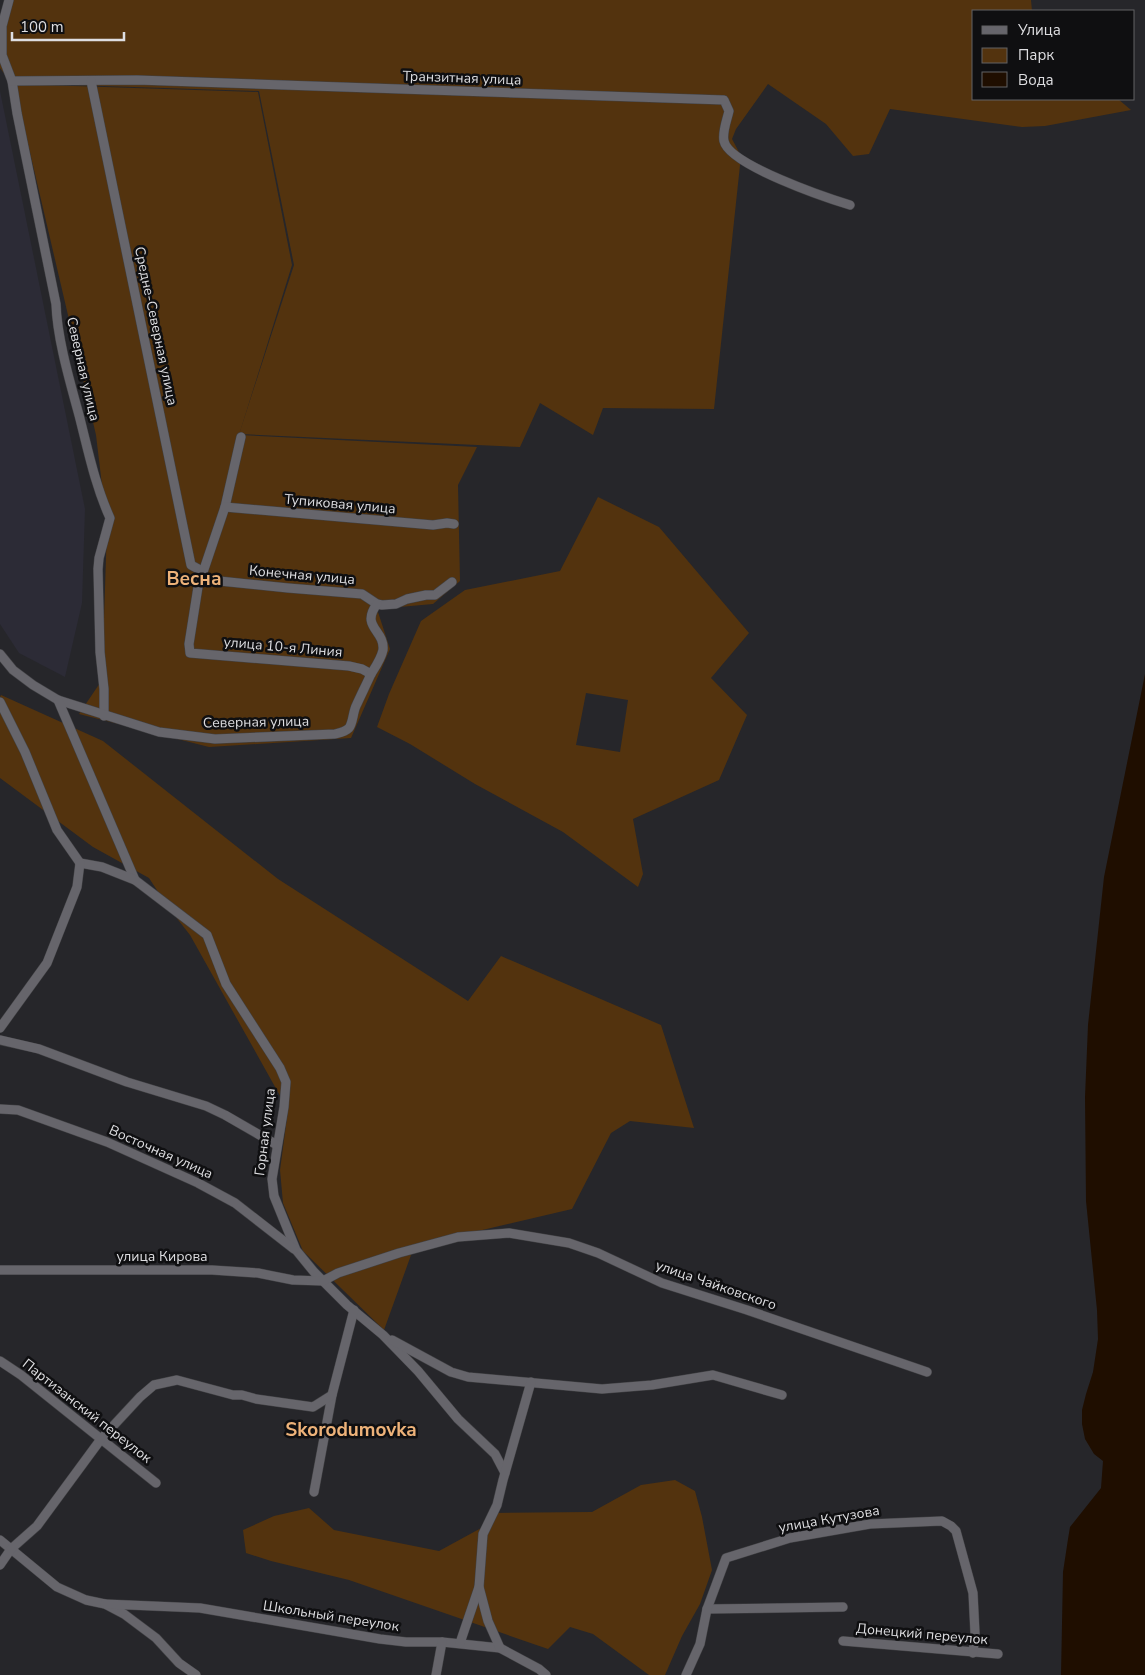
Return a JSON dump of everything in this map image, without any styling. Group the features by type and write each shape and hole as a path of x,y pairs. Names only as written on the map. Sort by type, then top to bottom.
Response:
{"street":[{"name":"Северная улица","path":"9,0 2,26 2,61 12,82 51,275 56,304 56,320 98,488 110,518 99,558 98,569 104,716"},
{"name":"Средне-Северная улица","path":"91,80 191,564 201,575"},
{"name":"Транзитная улица","path":"12,82 137,80 724,100 729,111 724,143 734,155 758,169 821,196 850,205"},
{"path":"201,575 225,508 241,437"},
{"name":"Тупиковая улица","path":"225,508 433,525 454,524"},
{"name":"Конечная улица","path":"201,575 288,588 362,594 377,604"},
{"name":"улица 10-я Линия","path":"201,575 189,644 190,653 349,666 371,674"},
{"path":"371,674 383,650 380,636 372,626 371,620 373,610 377,604 382,606 396,604 407,598 435,595 452,582"},
{"name":"Северная улица","path":"0,654 13,670 58,700 158,732 215,739 335,734 343,732 349,728 355,708 371,674"},
{"path":"58,700 135,880"},
{"path":"0,702 25,752 57,830 80,863 77,887 47,963 0,1028"},
{"name":"Горная улица","path":"80,863 102,867 135,880 207,935 226,984 280,1068 286,1082 284,1107 272,1179 274,1196 296,1250 324,1282 383,1335 418,1371 458,1419 495,1454 505,1473"},
{"path":"0,1040 39,1049 127,1082 206,1106 277,1145"},
{"name":"Восточная улица","path":"0,1109 18,1110 107,1142 198,1183 235,1202 296,1250"},
{"name":"улица Чайковского","path":"324,1282 338,1273 399,1253 458,1238 509,1233 577,1245 662,1283 927,1372"},
{"name":"улица Кирова","path":"0,1270 212,1270 258,1273 293,1280 324,1282"},
{"path":"314,1492 332,1395 354,1310"},
{"path":"383,1335 451,1372 468,1377 602,1389 652,1385 713,1375 782,1395"},
{"name":"Партизанский переулок","path":"0,1361 21,1375 156,1483"},
{"path":"0,1565 11,1549 37,1526 101,1439 140,1397 154,1385 177,1380 233,1395 312,1407 332,1395"},
{"path":"460,1643 479,1587 483,1534 497,1505 531,1382"},
{"name":"улица Кутузова","path":"686,1675 700,1644 707,1609 726,1558 790,1538 870,1524 942,1521 956,1531 973,1593 975,1633 973,1653"},
{"path":"0,1540 58,1587 86,1600 105,1604 124,1614 156,1638 178,1663 196,1675"},
{"path":"479,1587 488,1621 500,1648"},
{"name":"Школьный переулок","path":"105,1604 200,1608 380,1639 406,1642 460,1643 500,1648 540,1669 546,1675"},
{"path":"707,1609 843,1608"},
{"name":"Донецкий переулок","path":"843,1641 998,1654"},
{"path":"436,1675 442,1642"}],"shaded area":[{"path":"0,91 85,509 82,603 65,677 19,653 0,624"}],"green space":[{"path":"5,0 1031,0 1032,10 972,10 972,100 1119,100 1131,110 1045,126 1022,127 890,109 869,154 853,156 826,124 768,84 736,129 732,139 741,156 714,409 603,408 593,435 540,403 520,447 239,434 294,265 259,91 11,83 0,68 0,20"},
{"path":"14,84 258,92 292,265 239,435 477,447 458,485 460,581 433,604 377,609 390,649 351,738 209,747 79,714 102,680 107,527 96,435"},
{"path":"598,497 659,527 749,633 711,678 747,715 719,780 633,819 643,874 638,887 563,832 377,727 389,694 421,621 465,590 560,571","holes":["586,693 628,700 620,752 576,745"]},
{"path":"1,695 103,741 278,879 468,1001 501,956 661,1025 694,1128 630,1121 611,1133 572,1209 440,1240 415,1244 384,1330 303,1251 283,1203 280,1170 288,1110 190,935 168,907 149,878 93,847 0,778"},
{"path":"675,1480 695,1491 712,1570 700,1604 682,1636 665,1675 649,1675 593,1634 570,1627 548,1649 349,1580 246,1553 243,1530 274,1516 309,1508 334,1530 439,1551 483,1527 492,1513 592,1512 641,1485"}],"water":[{"path":"1145,674 1145,1675 1061,1675 1063,1572 1070,1527 1101,1488 1103,1461 1094,1454 1085,1439 1082,1424 1082,1410 1093,1372 1098,1339 1097,1310 1086,1201 1085,1097 1088,1025 1104,877"}],"district":[{"name":"Весна","path":"194,579"},
{"name":"Skorodumovka","path":"351,1430"}]}
